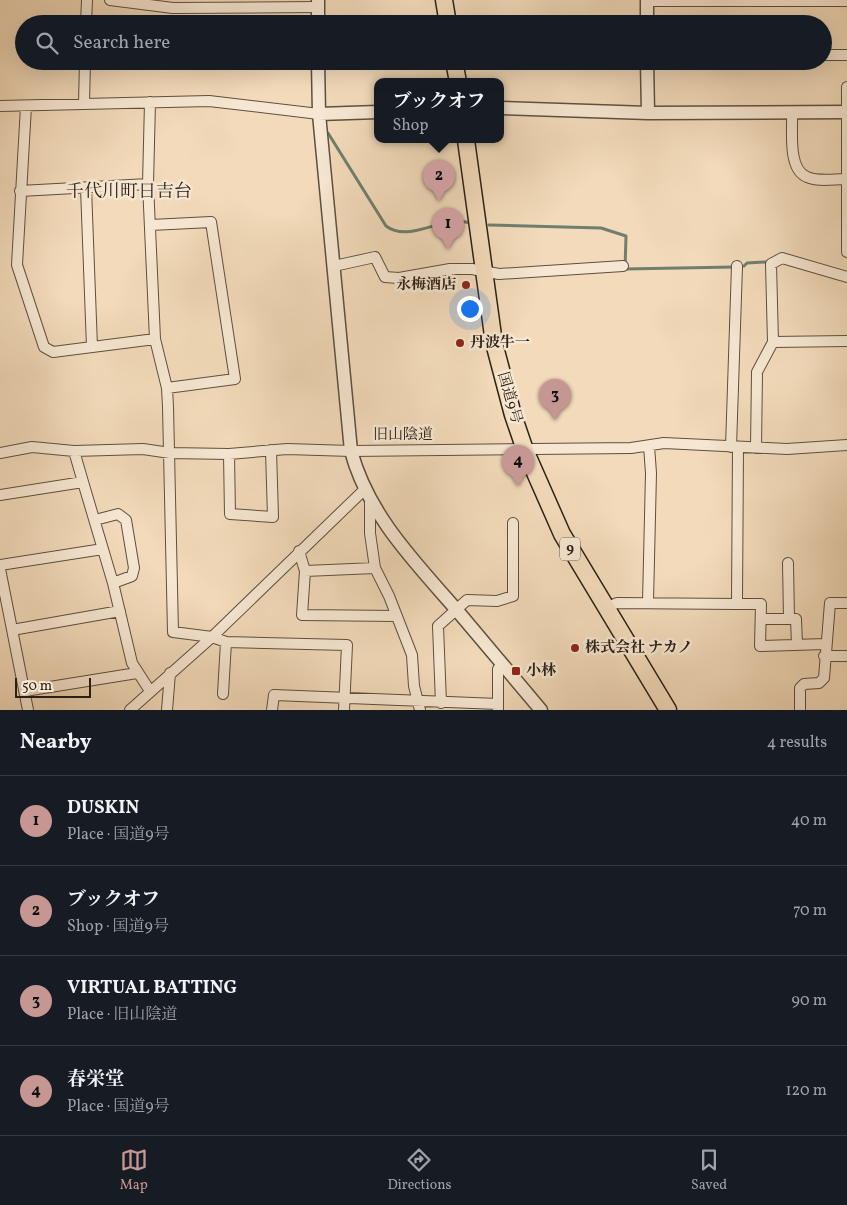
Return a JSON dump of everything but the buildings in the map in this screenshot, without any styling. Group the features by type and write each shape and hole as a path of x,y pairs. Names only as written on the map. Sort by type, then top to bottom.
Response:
{"highway":[{"path":"444,0 446,15"},
{"name":"国道9号","path":"466,143 494,344 513,415 525,450 562,534 668,710"}],"street":[{"path":"86,15 87,0"},
{"path":"110,0 173,4 318,4"},
{"path":"647,15 647,0 847,1"},
{"path":"832,55 847,55"},
{"path":"84,103 85,70"},
{"path":"318,70 319,114 351,451 364,490 370,503 405,551 541,710"},
{"path":"647,70 648,112"},
{"path":"847,88 847,252"},
{"path":"0,106 209,101 319,114 374,112"},
{"path":"150,102 148,184 155,339 167,388 173,632 212,637 226,642 347,645 344,705"},
{"path":"26,106 17,265 44,347 53,352 155,339"},
{"path":"504,108 648,112 847,112"},
{"path":"792,112 794,155 798,170 805,177 814,179 846,179"},
{"path":"20,191 148,184"},
{"path":"86,188 92,347"},
{"path":"151,225 211,222 235,379 167,388"},
{"path":"334,266 375,258 385,277 399,278 450,269 485,271 499,274 622,266"},
{"path":"756,448 757,372 774,342 771,264 782,258 847,277"},
{"path":"737,266 735,447 737,604"},
{"path":"774,342 847,341"},
{"name":"旧山陰道","path":"0,453 32,447 74,451 143,449 170,454 229,454 271,450 631,448 664,443 786,449 847,445"},
{"path":"648,602 651,473 649,446"},
{"path":"229,454 230,514 273,517 271,450"},
{"path":"74,451 113,583 132,663 150,691"},
{"path":"0,495 83,482"},
{"path":"130,710 212,637 364,490"},
{"path":"370,503 370,533 375,568 412,655 414,686 420,706"},
{"path":"95,520 118,514 126,520 134,568 132,576 113,583"},
{"path":"441,703 438,626 467,600 497,601 513,596 513,523"},
{"path":"28,710 0,567 103,549"},
{"path":"299,552 305,571 302,615 397,616"},
{"path":"788,563 789,618"},
{"path":"305,571 375,568"},
{"path":"605,608 617,603 648,602 665,604 761,604 760,646 825,644"},
{"path":"800,710 800,688 804,684 819,683 824,678 824,656 830,603 847,603"},
{"path":"12,630 120,611"},
{"path":"761,619 796,619 797,646"},
{"path":"222,694 226,642"},
{"path":"824,656 847,656"},
{"path":"272,710 274,695 344,705 420,706 441,703 498,707 498,669 502,664"},
{"path":"24,691 137,673"},
{"path":"167,710 170,673"}],"waterway":[{"path":"328,133 386,226 395,231 405,232 449,222 460,221 470,223"},
{"path":"489,225 601,228 626,236 625,269 734,267"},
{"path":"744,266 747,263 765,262"}],"place":[{"name":"ブックオフ","path":"439,201"},
{"name":"DUSKIN","path":"448,249"},
{"name":"永梅酒店","path":"466,285"},
{"name":"丹波牛一","path":"460,343"},
{"name":"VIRTUAL BATTING","path":"555,420"},
{"name":"春栄堂","path":"518,486"},
{"name":"株式会社 ナカノ","path":"575,648"},
{"name":"小林","path":"516,671"}],"district":[{"name":"千代川町日吉台","path":"129,192"}]}
